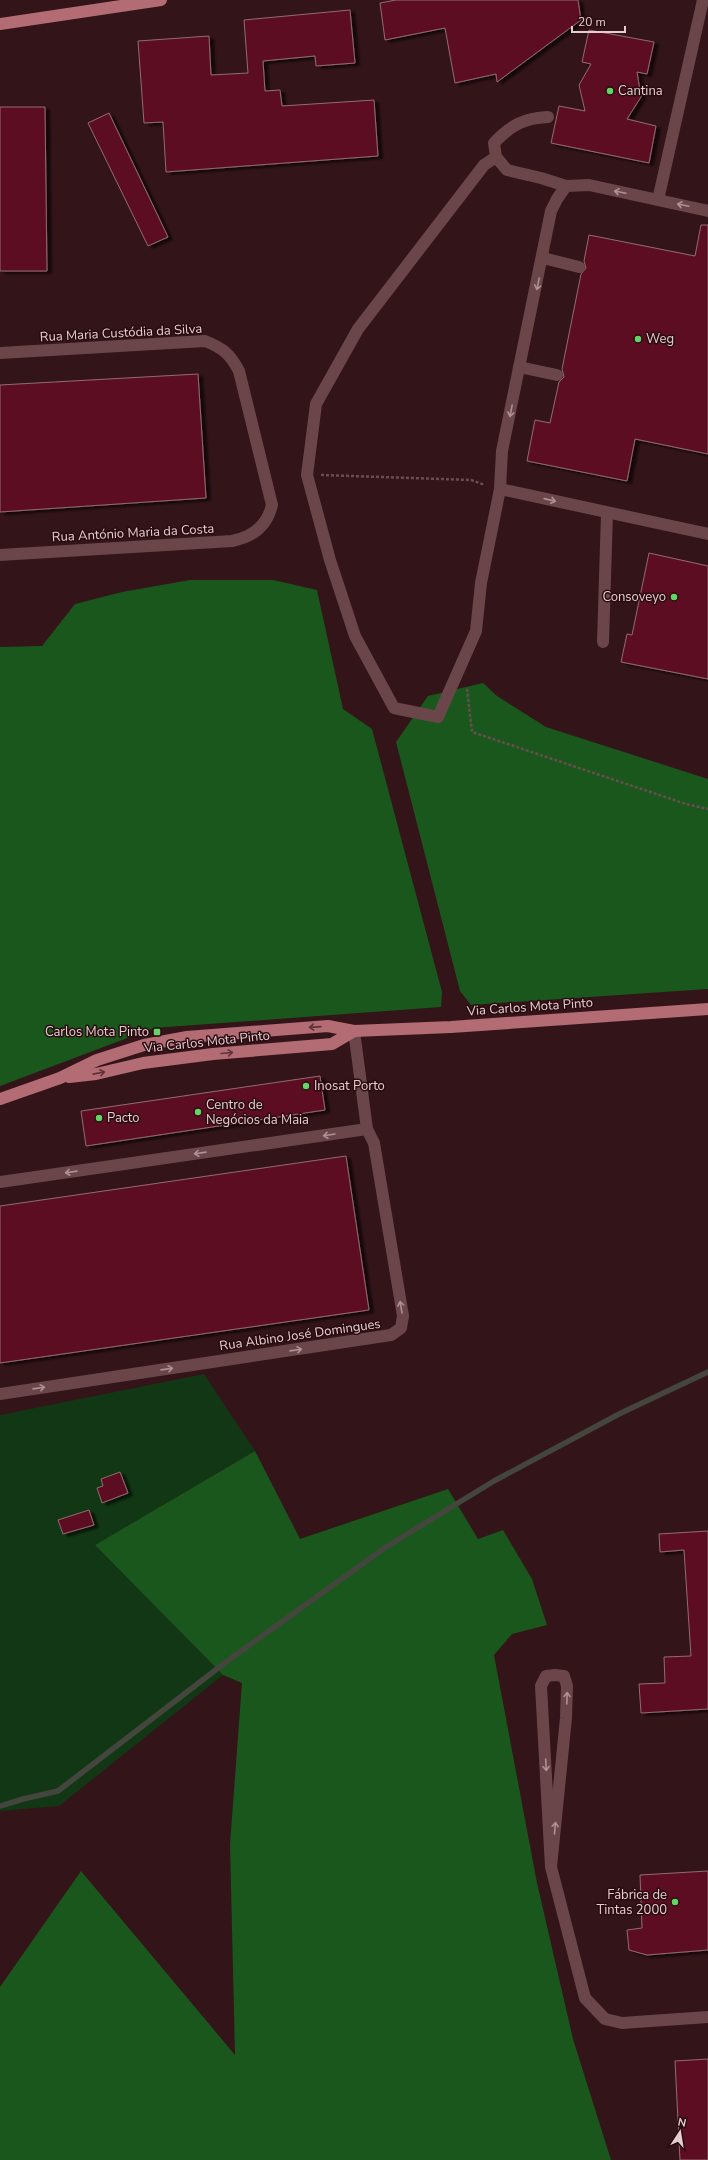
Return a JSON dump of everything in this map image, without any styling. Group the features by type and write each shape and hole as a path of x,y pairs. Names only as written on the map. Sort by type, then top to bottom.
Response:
{"main road":[{"path":"0,24 161,0"},
{"name":"Via Carlos Mota Pinto","path":"0,1099 60,1078 97,1060 138,1047 187,1037 328,1026 354,1031 451,1027 708,1010"},
{"name":"Via Carlos Mota Pinto","path":"60,1078 96,1074 143,1063 213,1054 332,1044 354,1031"}],"street":[{"path":"658,200 705,3"},
{"path":"548,117 530,118 506,131 494,143 496,157 507,170 566,186 589,185 708,211"},
{"path":"496,157 484,165 358,330 316,404 307,475 330,560 354,636 394,708 438,717 464,663 476,631 481,583 500,489 502,451 552,211 556,199 566,186"},
{"path":"543,258 579,267"},
{"name":"Rua Maria Custódia da Silva","path":"0,353 205,342 220,347 233,359 239,371 272,505 264,524"},
{"path":"520,367 557,375"},
{"path":"500,489 708,534"},
{"path":"603,642 607,513"},
{"name":"Rua António Maria da Costa","path":"0,555 232,541 254,533 264,524"},
{"name":"Rua Albino José Domingues","path":"0,1394 391,1336 401,1328 403,1316 374,1143 367,1129 354,1031"},
{"path":"0,1182 367,1129"},
{"path":"552,1867 566,1718 567,1686 564,1676 555,1674 546,1676 541,1686 552,1867 585,1998 605,2019 622,2023 708,2017"}],"path":[{"path":"307,475 471,480 500,489"},
{"path":"464,663 472,732 686,804 708,809"}],"green space":[{"path":"190,580 273,580 317,590 343,709 372,729 442,992 441,1007 154,1028 0,1086 0,647 42,646 75,604 122,592"},
{"path":"483,683 497,696 546,727 708,779 708,989 471,1005 460,991 396,742 428,696"},
{"path":"204,1374 255,1451 95,1545 223,1675 59,1806 0,1811 0,1415"},
{"path":"255,1451 300,1539 448,1489 478,1539 503,1530 532,1579 547,1625 512,1634 494,1655 537,1883 573,2039 611,2160 0,2160 0,1987 81,1871 235,2055 230,1844 242,1683 223,1675 95,1545"}],"building":[{"path":"396,0 578,0 581,20 497,82 496,74 455,83 445,28 385,40 380,3"},
{"path":"350,10 355,63 316,66 315,56 263,61 265,91 280,90 282,106 374,100 378,156 166,172 163,122 144,123 138,41 209,36 211,75 248,73 244,20"},
{"name":"Cantina","path":"589,30 654,42 647,74 637,72 641,97 627,119 656,126 649,163 551,143 559,106 585,111 579,85 591,64 582,62"},
{"path":"0,107 45,107 47,271 0,271"},
{"path":"109,113 168,237 148,246 88,123"},
{"name":"Weg","path":"701,225 708,225 708,454 635,439 627,481 527,461 535,420 550,423 559,382 564,377 562,369 581,274 586,268 584,261 589,235 695,256"},
{"path":"198,374 206,498 0,512 0,385"},
{"name":"Consoveyo","path":"649,553 708,566 708,679 621,662 627,634 632,635"},
{"name":"Centro de Negócios da Maia","path":"320,1076 325,1110 86,1146 81,1111"},
{"path":"346,1156 369,1310 0,1363 0,1206"},
{"path":"120,1472 128,1493 102,1503 97,1488 103,1486 101,1479"},
{"path":"89,1510 94,1525 63,1534 58,1520"},
{"path":"708,1531 708,1709 641,1713 639,1684 665,1683 664,1657 691,1656 684,1550 660,1552 659,1534"},
{"name":"Fábrica de Tintas 2000","path":"708,1871 708,1950 647,1955 629,1950 627,1930 642,1928 640,1875"},
{"path":"708,2059 708,2160 680,2160 675,2061"}],"waterway":[{"path":"0,1806 58,1791 226,1662 386,1547 494,1481 621,1413 708,1372"}],"place":[{"name":"Cantina","path":"610,91"},
{"name":"Weg","path":"638,339"},
{"name":"Consoveyo","path":"674,597"},
{"name":"Carlos Mota Pinto","path":"157,1032"},
{"name":"Inosat Porto","path":"306,1086"},
{"name":"Centro de Negócios da Maia","path":"198,1112"},
{"name":"Pacto","path":"99,1118"},
{"name":"Fábrica de Tintas 2000","path":"675,1902"}]}
